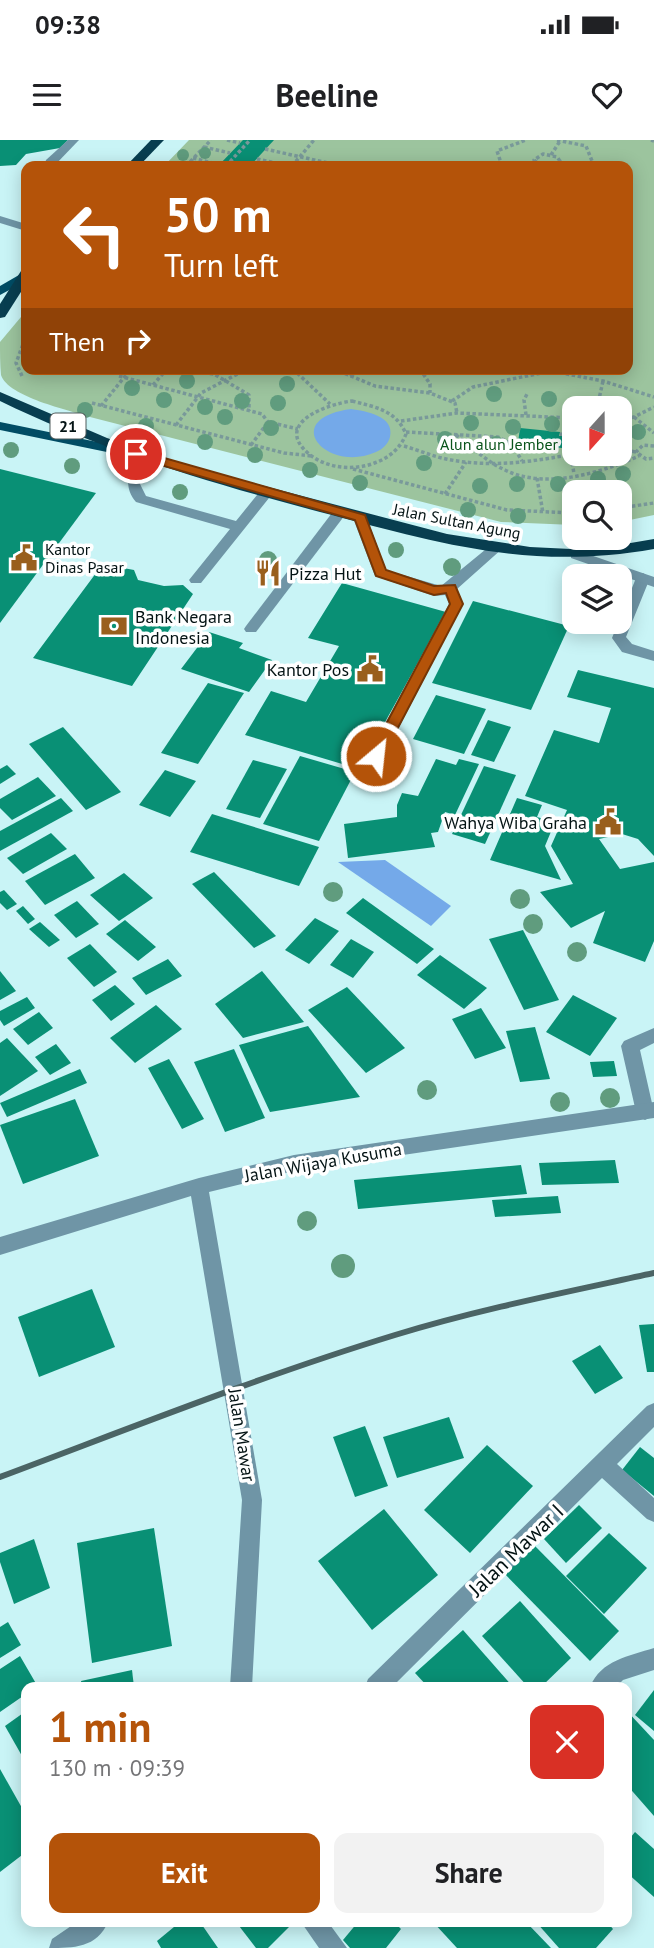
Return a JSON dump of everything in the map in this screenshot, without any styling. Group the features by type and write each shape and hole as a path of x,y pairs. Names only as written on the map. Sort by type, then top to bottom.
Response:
{"highway":[{"path":"137,161 158,140"},
{"path":"0,314 21,281"},
{"name":"21","path":"0,396 138,455"},
{"name":"Jalan Sultan Agung","path":"138,455 360,518 496,548 576,555 610,553 654,544"}],"main road":[{"path":"0,290 21,278"},
{"path":"0,426 138,455"}],"street":[{"path":"51,161 74,140"},
{"path":"0,219 21,226"},
{"path":"138,455 133,484 135,494 141,499 240,527"},
{"path":"196,580 266,493"},
{"path":"251,629 325,536 340,512"},
{"path":"360,518 380,573 434,591 450,588 496,548"},
{"path":"576,555 648,580 619,638 627,648 654,656"},
{"path":"376,756 456,604 450,588"},
{"path":"650,1111 630,1046 654,1035"},
{"name":"Jalan Wijaya Kusuma","path":"0,1246 199,1186 294,1163 650,1111"},
{"name":"Jalan Mawar","path":"199,1186 252,1500 241,1682"},
{"name":"Jalan Mawar I","path":"381,1682 654,1413"},
{"path":"603,1465 654,1512"},
{"path":"606,1682 616,1671 654,1659"},
{"path":"61,1948 89,1927"},
{"path":"317,1927 335,1948"}],"path":[{"path":"190,161 211,140"},
{"path":"227,140 240,143"},
{"path":"231,161 250,140"},
{"path":"294,161 314,140"},
{"path":"500,161 497,151 526,140"},
{"path":"551,155 560,140 586,146 592,161"},
{"path":"204,147 230,153"},
{"path":"265,149 320,161"},
{"path":"535,161 537,156 551,155 560,161"},
{"path":"193,158 205,161"},
{"path":"257,159 266,161"},
{"path":"21,350 16,363 21,375 30,381"},
{"path":"101,406 125,375"},
{"path":"153,385 162,375"},
{"path":"213,375 248,395 249,411"},
{"path":"176,425 197,397 234,375"},
{"path":"299,375 330,404"},
{"path":"424,375 430,384 430,393"},
{"path":"452,401 473,387 532,375"},
{"path":"572,375 603,381 654,397"},
{"path":"119,376 262,414 268,422 298,429"},
{"path":"349,376 375,386 430,393 452,401 457,413"},
{"path":"600,396 603,381"},
{"path":"526,415 524,400 527,394"},
{"path":"298,429 313,411 330,404 352,401 371,403 389,410 401,421 406,432 404,446 392,457 375,465 351,468"},
{"path":"89,402 251,444 312,456 330,465 351,468 507,510 562,513"},
{"path":"654,407 634,417 654,433"},
{"path":"401,421 457,413 562,417"},
{"path":"251,444 268,422"},
{"path":"298,429 302,446 312,456"},
{"path":"406,432 504,439 512,444 522,461"},
{"path":"456,435 511,473 537,478 613,468 638,454 643,445 654,446"},
{"path":"404,446 466,462 522,461 562,456"},
{"path":"632,452 654,458"},
{"path":"445,495 466,462"},
{"path":"573,466 574,474"},
{"path":"537,478 543,513"},
{"path":"632,506 654,503"}],"green space":[{"name":"Alun alun Jember","path":"189,140 654,140 654,515 632,520 632,480 562,480 562,525 501,522 90,417 15,390 6,383 1,371 0,342 21,317 21,375 633,375 633,161 169,161"}],"water":[{"path":"351,409 384,419 390,430 390,437 383,448 358,457 341,456 327,451 318,442 314,433 317,423 329,415"},
{"path":"385,860 451,906 431,926 338,862"}],"building":[{"path":"0,140 68,140 60,148 26,154 16,165 0,166"},
{"path":"243,140 274,140 255,161 223,161"},
{"path":"520,428 560,432 559,436 562,436 562,448 518,443"},
{"name":"Kantor Dinas Pasar","path":"0,469 96,493 0,623"},
{"name":"Bank Negara Indonesia","path":"118,567 134,570 138,580 164,586 183,585 193,594 132,686 33,658 99,569"},
{"name":"Kantor Pos","path":"342,583 446,612 359,769 245,735 271,691 306,702 339,646 308,638"},
{"path":"473,601 562,624 562,634 565,634 531,710 432,683"},
{"path":"209,632 243,643 239,648 272,660 249,692 181,669"},
{"name":"Wahya Wiba Graha","path":"578,670 654,688 654,856 638,839 622,834 599,839 620,869 654,862 654,941 645,962 593,943 605,911 571,928 540,892 573,884 551,846 567,810 525,796 554,730 599,743 611,708 567,697"},
{"path":"208,683 244,693 198,764 161,753"},
{"path":"436,695 486,709 464,754 413,739"},
{"path":"488,720 511,727 494,762 471,755"},
{"path":"63,727 121,792 86,810 29,744"},
{"path":"300,756 355,772 319,841 263,824"},
{"path":"436,759 456,765 459,759 479,764 455,815 445,812 438,832 431,833 435,847 348,858 344,824 397,817 397,805 402,793 418,796"},
{"path":"253,760 287,769 260,818 226,809"},
{"path":"7,765 16,774 0,784 0,769"},
{"path":"484,766 516,775 485,844 452,834"},
{"path":"165,770 196,781 170,817 139,805"},
{"path":"38,777 56,796 12,820 0,808 0,799"},
{"path":"61,798 73,811 0,851 0,831"},
{"path":"517,798 542,805 537,817 555,822 545,846 561,880 490,860"},
{"path":"212,814 319,847 299,886 190,852"},
{"path":"51,833 67,849 23,874 7,858"},
{"path":"75,854 95,878 45,905 25,881"},
{"path":"214,872 276,936 254,948 192,884"},
{"path":"124,873 153,898 119,921 90,895"},
{"path":"4,890 17,904 7,910 0,903 0,892"},
{"path":"363,898 434,949 417,964 346,913"},
{"path":"77,901 99,924 76,938 54,915"},
{"path":"23,906 35,919 28,924 16,911"},
{"path":"315,918 339,931 309,964 285,950"},
{"path":"125,920 156,947 138,961 106,934"},
{"path":"40,922 60,940 49,947 29,929"},
{"path":"523,930 559,1000 524,1010 489,939"},
{"path":"351,939 374,952 353,978 330,965"},
{"path":"90,944 117,972 94,987 67,958"},
{"path":"440,955 487,988 464,1009 417,975"},
{"path":"168,959 182,976 146,995 132,978"},
{"path":"0,971 16,991 0,1000"},
{"path":"262,971 304,1022 243,1038 215,1004"},
{"path":"115,985 135,1004 111,1021 92,1000"},
{"path":"347,987 405,1048 366,1073 308,1010"},
{"path":"573,995 617,1018 590,1056 546,1032"},
{"path":"27,997 35,1008 4,1026 0,1020 0,1011"},
{"path":"156,1005 182,1029 135,1063 110,1038"},
{"path":"481,1008 506,1048 475,1059 452,1019"},
{"path":"39,1012 53,1028 28,1045 13,1029"},
{"path":"308,1026 360,1097 270,1112 239,1045"},
{"path":"535,1027 550,1079 520,1082 506,1031"},
{"path":"7,1038 38,1071 0,1096 0,1043"},
{"path":"56,1044 71,1063 50,1075 35,1057"},
{"path":"234,1049 265,1118 225,1132 194,1062"},
{"path":"169,1059 204,1119 182,1129 148,1068"},
{"path":"614,1061 617,1076 593,1077 590,1062"},
{"path":"80,1069 87,1083 7,1117 0,1103"},
{"path":"75,1099 99,1156 23,1184 0,1125"},
{"path":"615,1160 619,1183 542,1185 539,1163"},
{"path":"521,1165 527,1194 358,1209 354,1180"},
{"path":"558,1196 561,1213 495,1217 492,1200"},
{"path":"92,1289 115,1347 39,1377 18,1317"},
{"path":"654,1324 654,1372 647,1372 639,1325"},
{"path":"600,1345 623,1378 595,1394 572,1361"},
{"path":"449,1417 464,1458 397,1478 383,1437"},
{"path":"365,1426 388,1486 355,1497 333,1437"},
{"path":"487,1445 533,1486 470,1553 424,1510"},
{"path":"640,1447 654,1458 654,1496 622,1470"},
{"path":"579,1505 602,1528 566,1563 544,1539"},
{"path":"384,1509 438,1575 372,1630 318,1561"},
{"path":"154,1528 172,1646 92,1663 77,1543"},
{"path":"609,1533 647,1568 604,1614 566,1576"},
{"path":"34,1539 50,1588 14,1604 0,1562 0,1553"},
{"path":"531,1542 619,1631 590,1661 502,1571"},
{"path":"520,1601 571,1658 546,1682 523,1682 482,1636"},
{"path":"8,1622 21,1645 0,1658 0,1627"},
{"path":"463,1630 509,1682 423,1682 415,1673"},
{"path":"20,1656 35,1682 21,1682 21,1697 0,1712 0,1669"},
{"path":"132,1670 133,1682 81,1682"},
{"path":"654,1690 654,1731 635,1715"},
{"path":"21,1715 21,1754 5,1726"},
{"path":"632,1716 654,1740 654,1816 632,1791"},
{"path":"0,1769 21,1806 21,1856 0,1872"},
{"path":"635,1832 654,1849 654,1897 632,1877 632,1836"},
{"path":"174,1927 203,1927 218,1948 161,1948 157,1941"},
{"path":"240,1927 289,1927 268,1948 256,1948"},
{"path":"354,1927 401,1929 386,1948 350,1948 343,1940"},
{"path":"438,1927 531,1927 551,1948 457,1948"},
{"path":"540,1927 613,1929 596,1948 559,1948"}],"railway":[{"path":"0,1477 246,1385 395,1335 491,1309 654,1273"}],"place":[{"name":"Kantor Dinas Pasar","path":"24,558"},
{"name":"Pizza Hut","path":"268,573"},
{"name":"Bank Negara Indonesia","path":"114,626"},
{"name":"Kantor Pos","path":"370,669"},
{"name":"Wahya Wiba Graha","path":"608,822"}],"route":[{"path":"136,454 360,518 380,573 434,591 450,588 456,604 376,756"}]}
